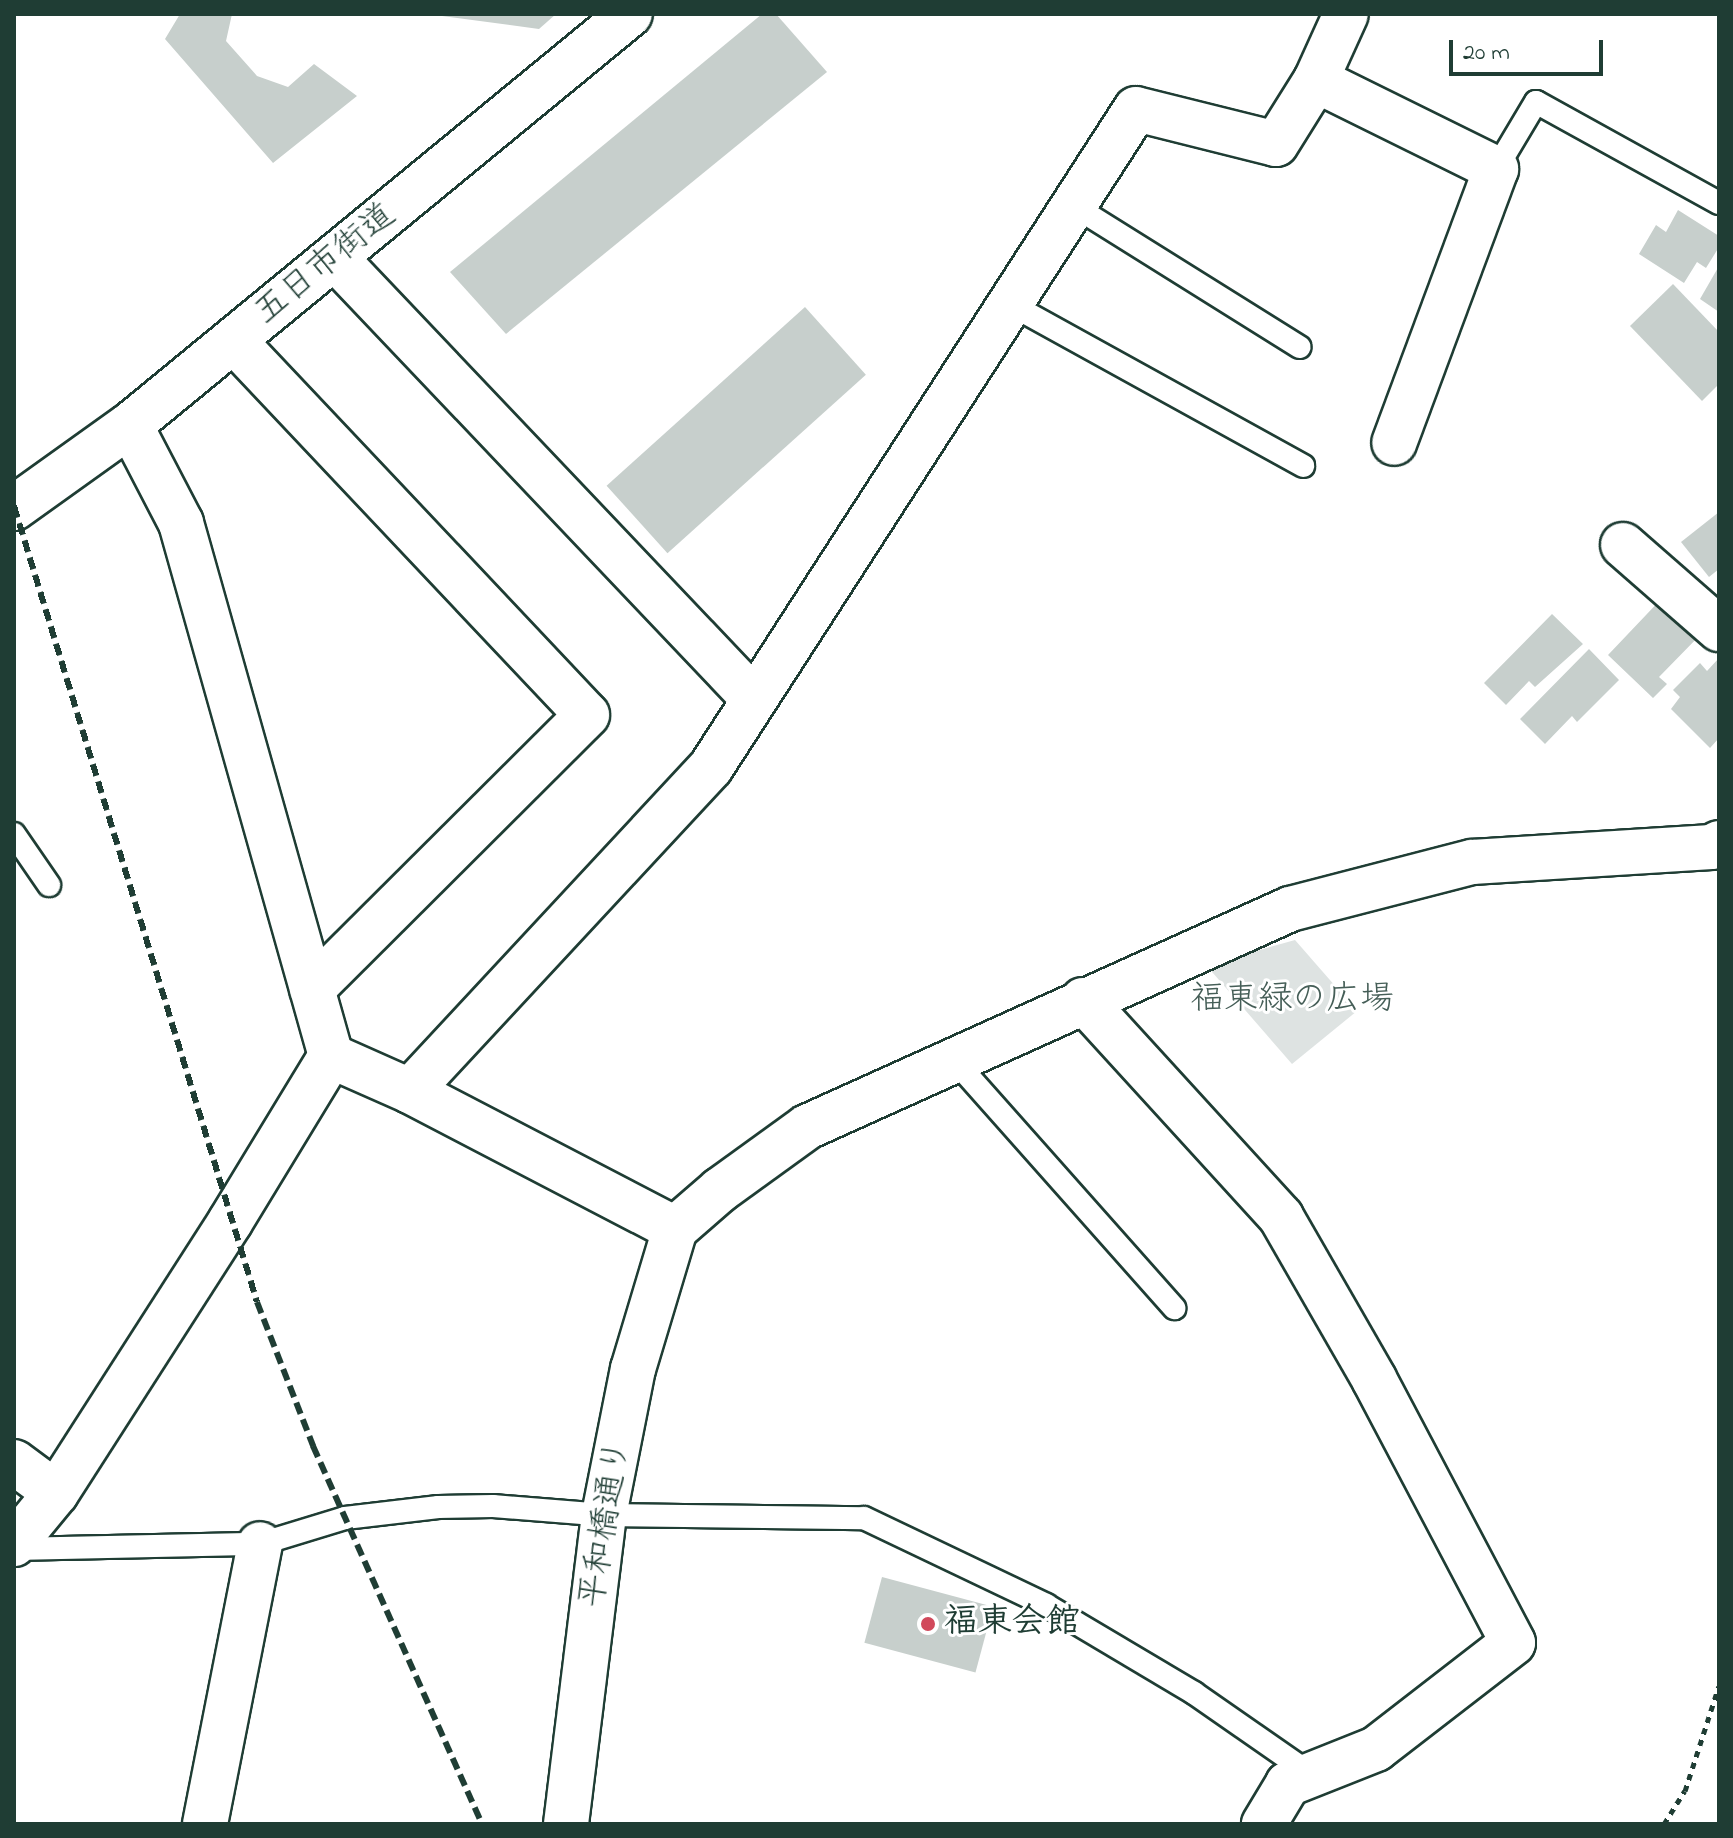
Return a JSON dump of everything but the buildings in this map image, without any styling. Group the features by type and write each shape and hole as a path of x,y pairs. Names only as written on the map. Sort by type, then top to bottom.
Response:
{"street":[{"name":"五日市街道","path":"14,508 130,425 630,14"},
{"path":"410,1091 711,767 1136,109 1276,144 1316,80 1346,14"},
{"path":"1316,80 1496,169 1394,443"},
{"path":"335,258 754,699"},
{"path":"234,341 587,715 312,989"},
{"path":"14,1546 56,1493 230,1222 331,1056 181,523 130,425"},
{"path":"1623,545 1719,629"},
{"path":"331,1056 410,1091 675,1229 720,1190 807,1127 1290,909 1472,862 1712,847 1719,843"},
{"path":"1083,1000 1281,1217 1374,1379 1513,1643 1376,1749 1288,1784 1264,1824"},
{"name":"平和橋通り","path":"566,1824 604,1515 633,1369 675,1229"},
{"path":"14,1462 56,1493"},
{"path":"205,1824 260,1544"}],"lane":[{"path":"1496,169 1536,102 1719,203"},
{"path":"1074,206 1300,347"},
{"path":"1010,304 1303,466"},
{"path":"14,834 49,885"},
{"path":"954,1060 1174,1308"},
{"path":"14,1546 260,1544 345,1518 438,1507 493,1506 604,1515 864,1518 1046,1605 1194,1693 1312,1775"}],"path":[{"path":"1664,1824 1685,1791 1719,1686"}],"green space":[{"name":"福東緑の広場","path":"1295,940 1357,1011 1292,1064 1206,965"}],"railway":[{"path":"14,506 257,1302 313,1446 482,1824"}],"place":[{"name":"福東会館","path":"928,1624"}]}
